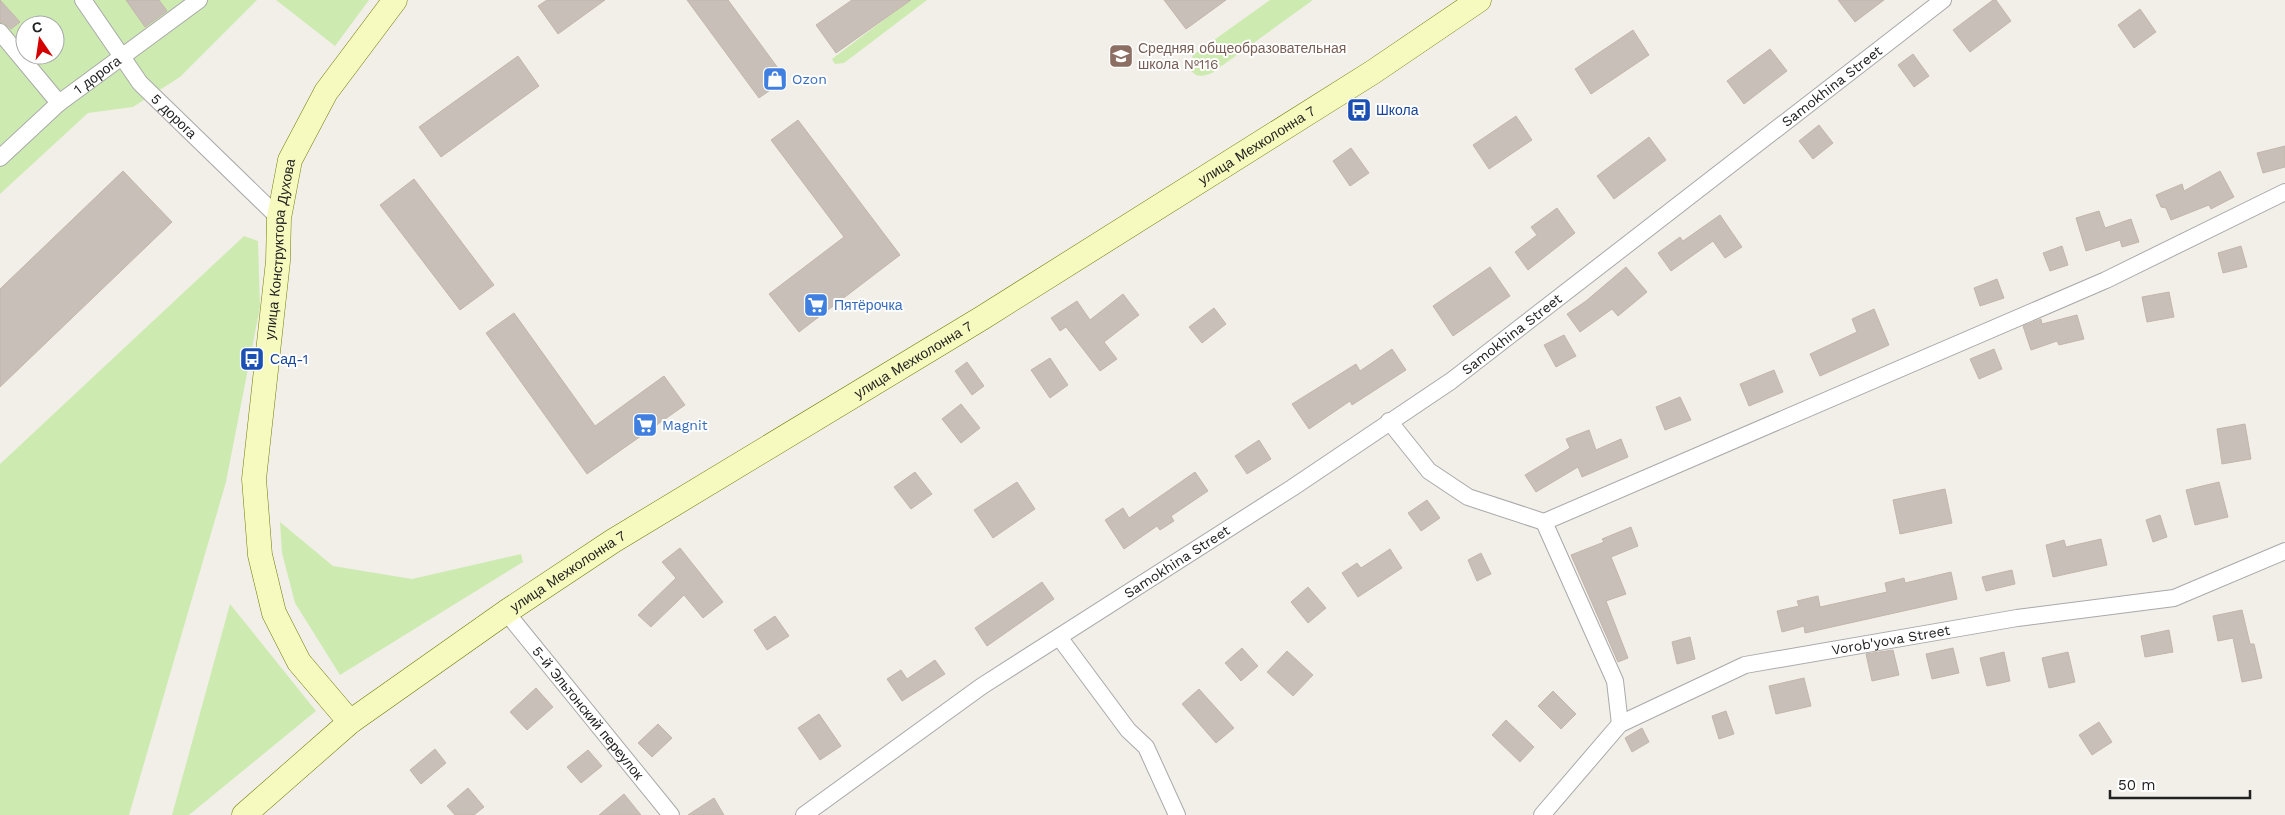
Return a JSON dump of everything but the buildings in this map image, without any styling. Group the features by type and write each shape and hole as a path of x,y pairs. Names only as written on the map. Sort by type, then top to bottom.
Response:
{"street":[{"name":"5 дорога","path":"83,0 140,83 279,218"},
{"name":"1 дорога","path":"0,158 59,103 199,0"},
{"name":"улица Конструктора Духова","path":"350,722 299,662 274,613 260,555 254,479 278,261 279,218 290,160 326,92 396,0"},
{"name":"улица Мехколонна 7","path":"350,722 506,612 613,541 982,318 1373,72 1479,0"},
{"name":"Samokhina Street","path":"804,815 982,686 1292,488 1388,421 1451,381 1944,0"},
{"path":"0,32 59,103"},
{"path":"1388,421 1428,471 1468,497 1544,522 2106,280 2285,192"},
{"path":"1544,522 1614,681 1620,724"},
{"name":"Vorob'yova Street","path":"1542,815 1620,724 1745,665 2017,618 2174,598 2285,551"},
{"name":"5-й Эльтонский переулок","path":"506,612 671,815"},
{"path":"1059,637 1128,730 1146,747 1177,815"},
{"path":"244,815 350,722"}],"green space":[{"path":"0,0 257,0 180,77 133,107 88,113 0,194"},
{"path":"276,0 369,0 335,46"},
{"path":"910,0 927,0 844,63 835,64 832,59"},
{"path":"1270,0 1313,0 1212,73 1199,76 1194,74 1189,68 1193,55"},
{"path":"244,236 258,241 260,307 226,482 129,815 0,815 0,464"},
{"path":"280,522 333,566 412,579 521,554 523,562 340,675 295,603 282,553"},
{"path":"230,604 316,711 189,815 172,815"}],"place":[{"name":"Средняя общеобразовательная школа №116","path":"1121,56"},
{"name":"Ozon","path":"775,79"},
{"name":"Школа","path":"1359,110"},
{"name":"Пятёрочка","path":"816,305"},
{"name":"Сад-1","path":"252,359"},
{"name":"Magnit","path":"645,425"}]}
